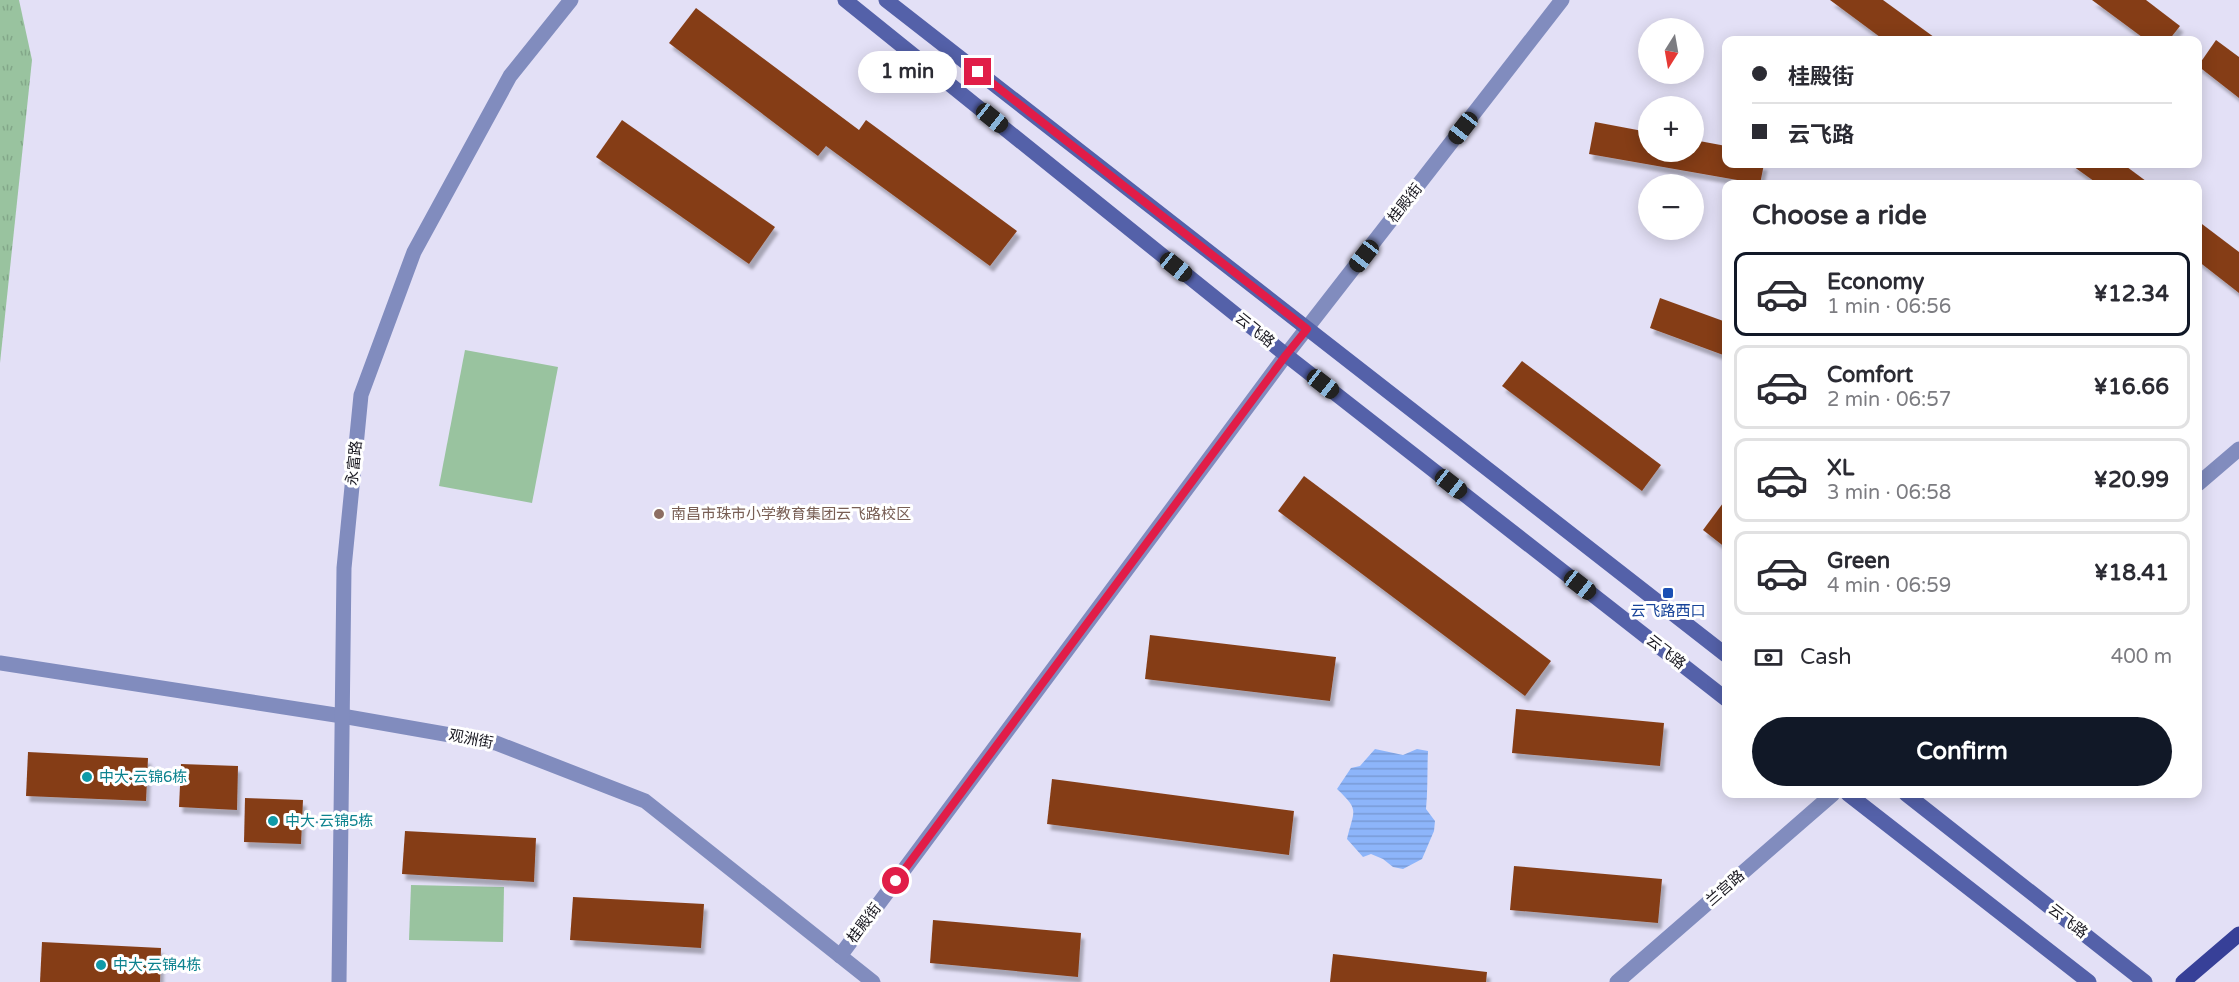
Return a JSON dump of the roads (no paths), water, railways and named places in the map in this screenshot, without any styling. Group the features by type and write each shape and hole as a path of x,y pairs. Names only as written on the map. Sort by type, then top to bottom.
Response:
{"main road":[{"name":"云飞路","path":"845,0 1286,355 1722,696"},
{"path":"886,0 1722,652"},
{"path":"1853,798 2089,982"},
{"name":"云飞路","path":"1911,798 2145,982"},
{"path":"2183,982 2239,934"}],"street":[{"name":"永富路","path":"339,982 344,568 362,395 414,252 510,76 571,0"},
{"name":"桂殿街","path":"840,956 1286,355 1562,0"},
{"path":"2202,481 2239,449"},
{"name":"观洲街","path":"0,663 342,716 496,743 645,801 873,982"},
{"name":"兰宫路","path":"1617,982 1828,798"}],"water":[{"path":"1375,749 1403,755 1417,749 1428,751 1426,809 1435,821 1434,831 1422,859 1403,869 1393,867 1383,859 1371,854 1363,857 1347,839 1353,811 1349,802 1337,789 1351,768 1360,766"}],"place":[{"name":"南昌市珠市小学教育集团云飞路校区","path":"659,514"},
{"name":"云飞路西口","path":"1668,593"},
{"name":"中大·云锦6栋","path":"87,777"},
{"name":"中大·云锦5栋","path":"273,821"},
{"name":"中大·云锦4栋","path":"101,965"}]}
